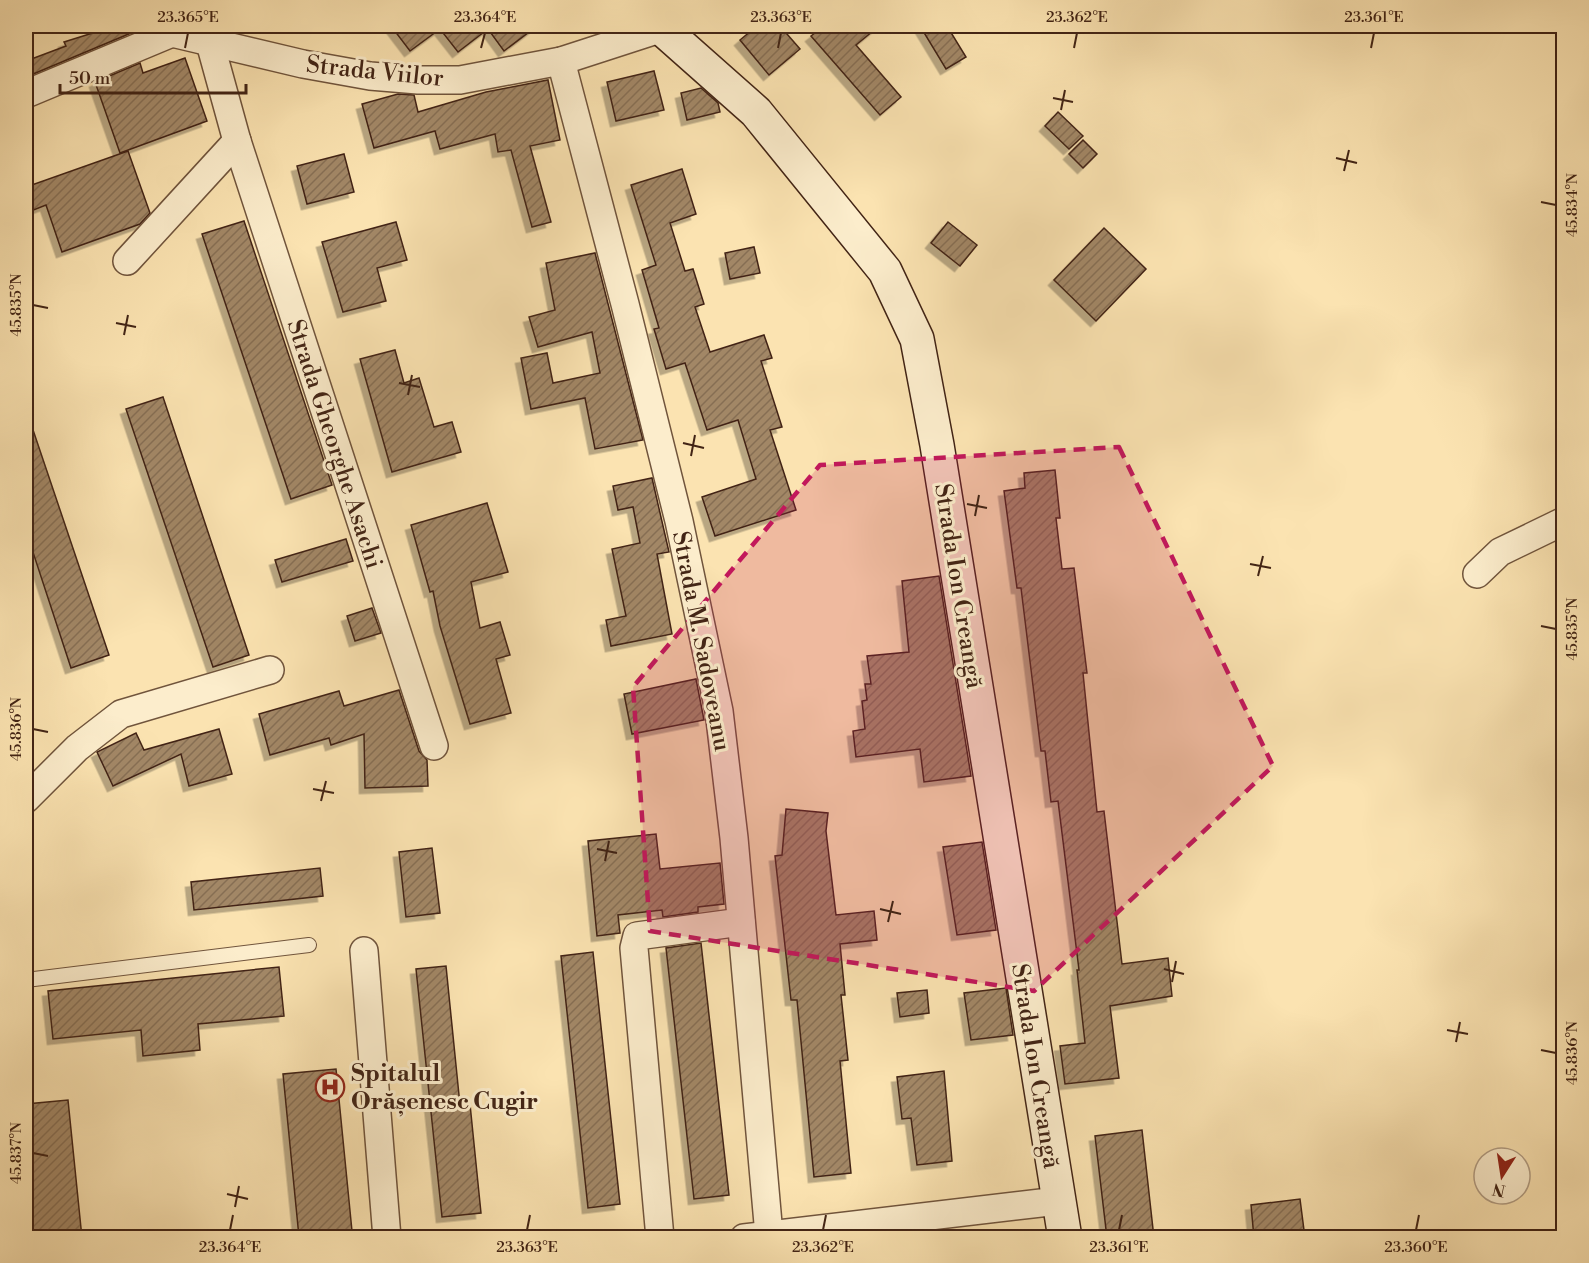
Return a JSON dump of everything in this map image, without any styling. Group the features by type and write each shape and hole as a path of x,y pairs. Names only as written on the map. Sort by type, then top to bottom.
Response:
{"street":[{"name":"Strada Viilor","path":"161,29 210,43 303,64 370,76 418,80 460,80 561,61 663,26"},
{"name":"Strada Ion Creangă","path":"663,26 756,112 820,189 885,271 917,339 937,445 1065,1238"},
{"path":"26,94 161,29"},
{"name":"Strada Gheorghe Asachi","path":"210,43 237,141 434,746"},
{"name":"Strada M. Sadoveanu","path":"561,61 628,315 699,614 722,732 741,922 756,1236"},
{"path":"127,261 237,141"},
{"path":"1477,574 1500,552 1563,521"},
{"path":"26,799 77,748 121,714 270,670"},
{"path":"660,1238 634,948 637,936 741,922"},
{"path":"364,951 387,1238"},
{"path":"756,1236 1058,1201"}],"lane":[{"path":"26,980 309,945"}],"highlighted area":[{"path":"1119,447 1273,766 1034,991 650,931 633,687 820,465"}],"building":[{"path":"115,26 128,26 131,33 26,77 26,61 66,46 64,42"},
{"path":"391,26 537,26 504,51 488,29 458,52 440,29 410,51"},
{"path":"757,26 780,26 800,49 769,75 740,40"},
{"path":"824,26 879,26 856,45 901,97 880,115 811,36"},
{"path":"920,26 947,26 966,57 946,69"},
{"path":"185,58 207,121 120,153 95,82 140,63 143,73"},
{"path":"654,71 664,110 616,121 607,82"},
{"path":"548,80 560,140 530,146 551,222 532,227 511,150 498,152 495,134 440,149 435,131 374,148 362,104 398,94 414,95 418,112 486,92"},
{"path":"701,88 718,103 720,112 687,120 681,93"},
{"path":"1058,112 1083,136 1069,149 1045,126"},
{"path":"1083,140 1097,154 1083,168 1069,154"},
{"path":"128,151 150,213 140,224 62,252 46,205 26,213 26,187"},
{"path":"344,154 354,192 307,204 297,166"},
{"path":"682,169 696,214 670,223 685,271 693,269 704,304 695,307 710,352 764,335 772,358 761,361 782,427 770,430 796,510 715,536 702,497 756,479 738,420 707,430 685,363 666,369 654,329 659,328 642,270 656,265 631,185"},
{"path":"244,221 332,485 291,499 202,234"},
{"path":"396,222 407,260 377,268 386,301 343,312 322,242"},
{"path":"948,222 977,245 960,266 931,243"},
{"path":"1104,228 1146,269 1096,321 1054,280"},
{"path":"754,247 760,273 730,279 725,253"},
{"path":"595,253 643,440 595,449 585,398 531,409 521,358 547,353 553,383 600,373 592,332 538,347 529,317 555,310 546,263"},
{"path":"395,350 404,383 419,378 434,427 452,422 461,452 392,472 360,359"},
{"path":"163,397 249,655 213,667 126,409"},
{"path":"29,418 109,655 71,668 26,531 26,419"},
{"path":"1055,470 1060,518 1056,518 1062,569 1074,568 1087,673 1083,673 1097,812 1104,811 1122,964 1168,958 1172,996 1110,1006 1119,1078 1065,1084 1060,1046 1085,1043 1077,970 1079,970 1058,801 1051,802 1045,751 1041,751 1021,588 1017,588 1004,491 1025,488 1024,473"},
{"path":"652,478 669,552 657,554 672,634 611,646 606,620 626,616 612,549 640,543 633,507 618,510 613,486"},
{"path":"487,503 508,572 471,582 480,628 500,622 510,655 496,659 511,713 470,724 440,626 433,591 430,592 411,525"},
{"path":"346,539 353,561 282,582 275,560"},
{"path":"939,576 971,776 924,782 920,749 856,757 853,731 865,729 862,701 867,700 865,684 871,684 867,656 909,652 902,581"},
{"path":"372,608 381,633 355,641 347,616"},
{"path":"696,679 704,720 632,734 624,694"},
{"path":"399,690 419,751 427,760 428,786 365,788 364,734 331,745 329,738 270,755 259,714 339,691 344,706"},
{"path":"219,729 232,774 189,786 181,754 113,786 97,752 136,733 144,750"},
{"path":"786,809 828,813 826,831 836,915 874,911 877,940 840,944 845,995 841,995 848,1060 840,1061 851,1173 814,1177 797,1000 791,1000 775,856 782,855"},
{"path":"656,834 660,869 720,863 724,904 698,907 698,912 663,917 662,910 618,915 620,933 597,936 588,841"},
{"path":"982,842 996,930 957,935 943,847"},
{"path":"432,848 440,913 406,917 399,852"},
{"path":"320,868 323,896 194,910 191,882"},
{"path":"701,943 729,1195 694,1199 666,948"},
{"path":"593,952 620,1204 588,1208 561,956"},
{"path":"446,966 460,1105 470,1104 481,1213 442,1217 416,969"},
{"path":"279,967 284,1016 198,1024 200,1050 143,1056 141,1030 53,1039 48,991"},
{"path":"1006,988 1013,1035 971,1040 964,993"},
{"path":"927,990 929,1013 900,1017 897,993"},
{"path":"336,1069 352,1231 299,1237 283,1074"},
{"path":"944,1071 952,1161 917,1165 911,1118 902,1119 897,1077"},
{"path":"68,1100 82,1238 29,1238 26,1201 26,1104"},
{"path":"1142,1130 1154,1238 1107,1238 1095,1136"},
{"path":"1300,1199 1305,1238 1254,1238 1251,1205"}],"place":[{"name":"Spitalul Orășenesc Cugir","path":"330,1087"}]}
